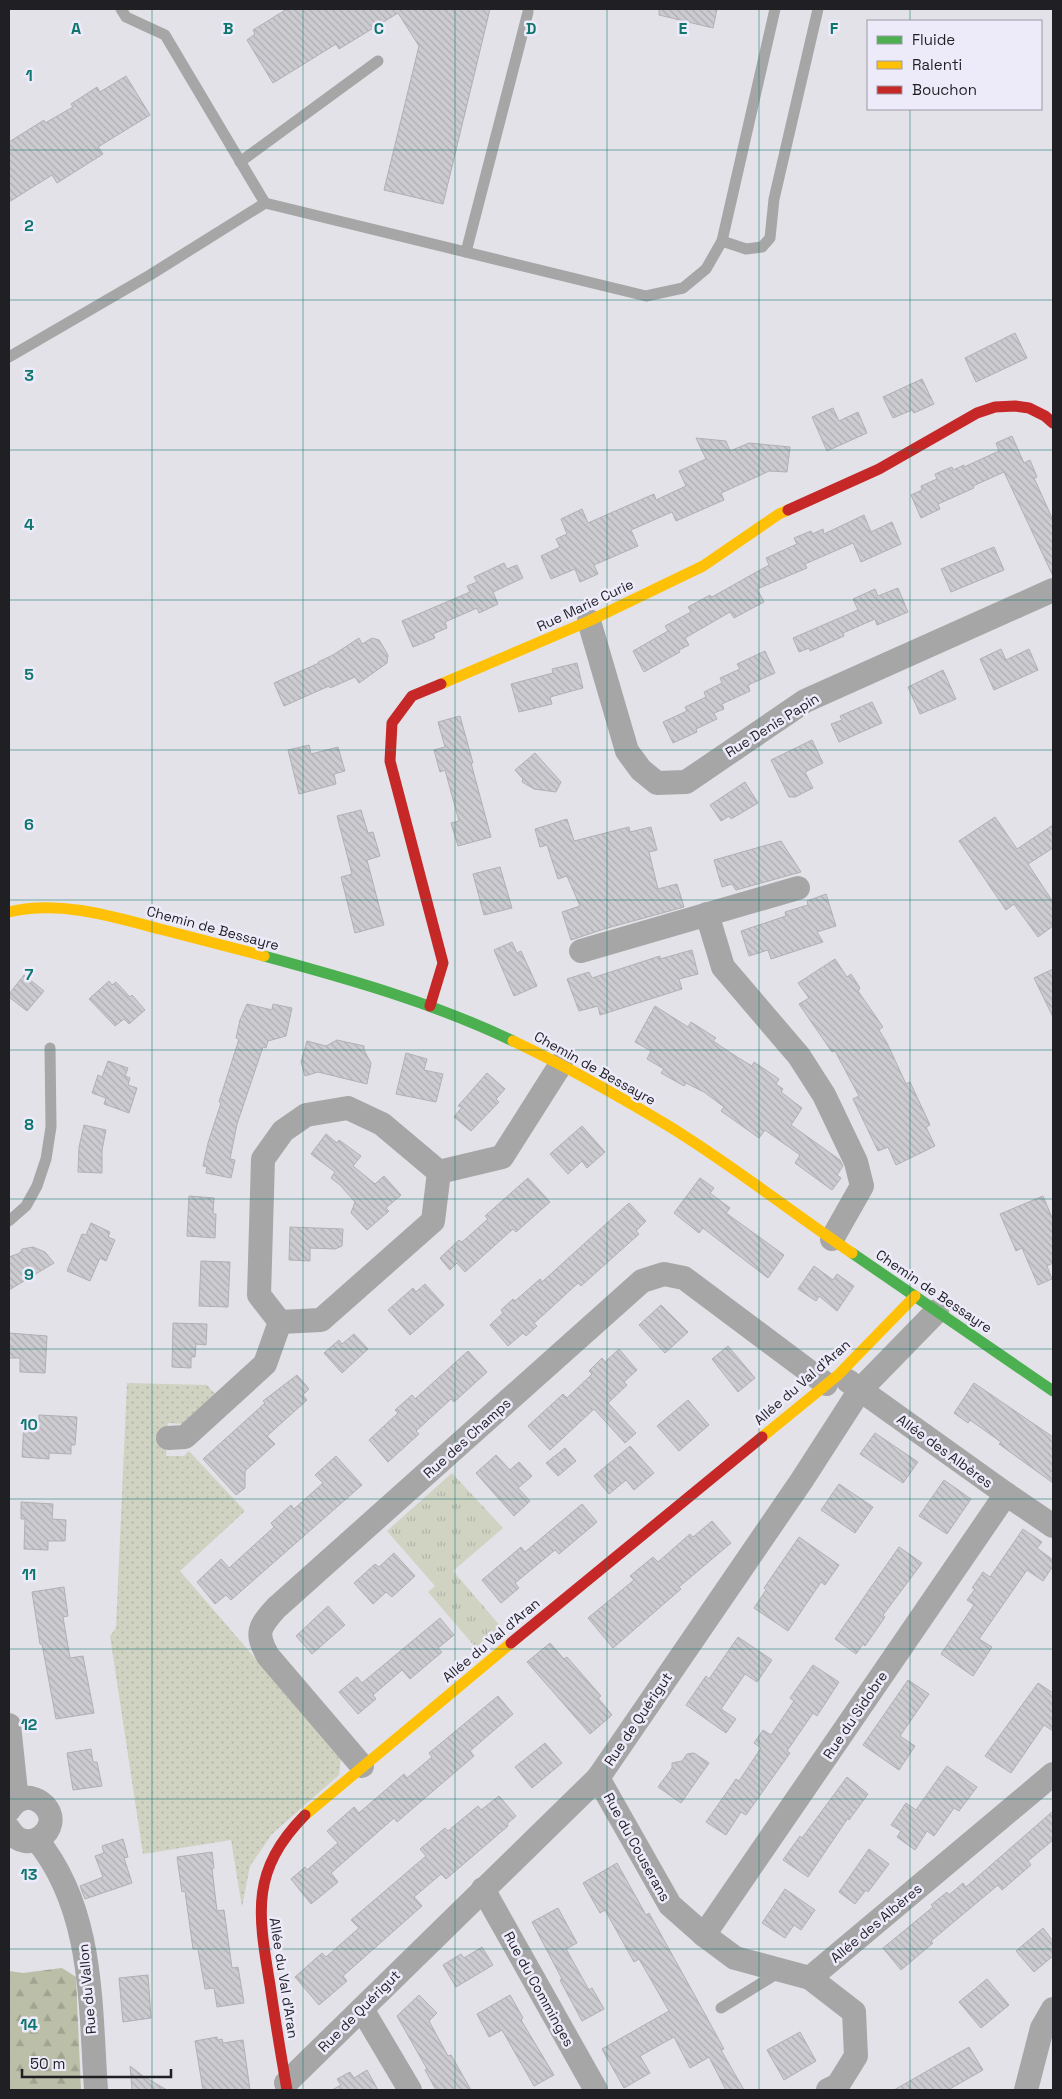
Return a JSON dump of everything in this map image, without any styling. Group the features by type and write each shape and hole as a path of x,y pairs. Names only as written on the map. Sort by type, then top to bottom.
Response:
{"street":[{"name":"Rue Marie Curie","path":"430,1006 443,964 390,761 392,723 412,696 589,621 702,566 779,514 879,469 977,413 994,407 1015,406 1028,408 1053,423"},
{"name":"Rue Denis Papin","path":"589,621 628,751 641,770 658,784 686,782 805,701 1053,590"},
{"path":"581,951 798,888"},
{"name":"Chemin de Bessayre","path":"9,902 29,907 56,907 117,918 320,971 467,1019 561,1064 668,1126 768,1193 1053,1391"},
{"name":"Chemin de Bessayre","path":"9,912 29,907"},
{"path":"707,914 721,963 799,1056 824,1095 856,1162 862,1186 832,1239"},
{"path":"440,1172 502,1157 561,1064"},
{"path":"280,1322 258,1295 263,1159 282,1131 306,1115 348,1108 382,1124 440,1172"},
{"path":"280,1322 321,1320 433,1221 440,1172"},
{"name":"Rue des Champs","path":"362,1766 268,1656 260,1638 260,1629 276,1608 642,1281 664,1274 684,1278 832,1379"},
{"name":"Allée du Val d'Aran","path":"287,2086 258,1908 262,1878 278,1845 297,1823 362,1766 832,1379 915,1296"},
{"name":"Rue de Quérigut","path":"287,2086 482,1889 598,1778 802,1480 860,1390 937,1311"},
{"path":"168,1438 185,1437 265,1364 280,1322"},
{"name":"Allée des Albères","path":"832,1379 860,1390 1053,1526"},
{"name":"Rue du Sidobre","path":"704,1935 1006,1494"},
{"path":"9,1725 13,1805 25,1798 33,1798 41,1802 50,1815 50,1823 43,1836 37,1840 23,1841 17,1838 9,1829"},
{"name":"Allée des Albères","path":"810,1978 1053,1774"},
{"name":"Rue du Couserans","path":"598,1778 670,1905 704,1935 735,1958 810,1978"},
{"name":"Rue du Vallon","path":"37,1840 56,1867 68,1892 83,1940 96,2090"},
{"name":"Rue du Comminges","path":"482,1889 596,2090"},
{"path":"810,1978 854,2012 856,2056 838,2085 828,2090"},
{"path":"362,2009 410,2090"},
{"path":"1026,2090 1042,2028 1053,2009"}],"lane":[{"path":"121,9 126,17 165,35 265,203 646,296 683,288 706,269 722,241 775,9"},
{"path":"722,241 746,249 762,247 770,238 774,199 818,9"},
{"path":"466,252 528,12"},
{"path":"240,162 378,60"},
{"path":"9,357 150,275 265,203"},
{"path":"9,1221 26,1206 37,1186 46,1159 51,1127 50,1048"},
{"path":"721,2008 781,1971"}],"green space":[{"path":"127,1383 207,1385 217,1396 185,1424 168,1423 166,1456 184,1456 189,1451 245,1511 180,1571 341,1758 339,1775 272,1834 250,1866 242,1907 231,1840 143,1854 110,1636 116,1628"},
{"path":"452,1473 503,1528 453,1571 502,1628 477,1649 428,1592 435,1586 387,1531"},
{"path":"62,1968 76,1977 81,2090 9,2090 9,1971 23,1973"}],"building":[{"path":"287,9 490,9 443,204 384,190 419,46 398,13 339,49 336,44 273,83 247,40 255,34 253,30"},
{"path":"659,9 717,9 713,28 659,15"},
{"path":"126,76 150,115 98,147 103,154 57,183 52,175 9,202 9,142 44,120 45,123 73,107 71,104 97,87 100,92"},
{"path":"1015,333 1027,358 976,382 965,358"},
{"path":"922,379 934,404 914,413 912,410 893,418 883,397"},
{"path":"833,408 839,421 858,412 867,433 827,451 812,417"},
{"path":"1012,436 1024,463 1030,460 1037,477 1034,478 1053,520 1053,576 1004,472 938,504 940,509 921,518 911,495 922,490 921,486 937,479 935,474 952,467 953,470 964,465 964,467 999,451 996,443"},
{"path":"696,438 726,441 730,451 749,443 790,447 787,472 769,471 721,493 724,500 676,521 672,512 631,530 638,546 594,565 598,574 580,582 575,569 551,579 541,556 560,547 556,539 567,534 561,519 582,509 588,523 654,494 656,500 686,486 679,471 706,459"},
{"path":"864,515 871,532 892,522 901,544 861,562 853,543 805,564 807,568 757,589 764,602 734,618 730,612 685,638 689,645 644,672 633,651 668,631 665,626 691,612 688,607 710,595 712,597 769,565 766,558 797,544 794,538 811,531 812,534 823,529 824,534"},
{"path":"994,547 1004,570 951,592 941,569"},
{"path":"504,563 507,569 517,565 523,578 493,592 498,604 479,613 477,608 445,622 447,628 433,634 435,638 413,647 402,621 470,592 467,586 477,582 474,577"},
{"path":"898,588 908,612 877,625 875,619 843,633 844,636 810,651 809,648 799,652 793,638 858,610 853,599 875,589 878,596"},
{"path":"359,638 362,644 372,638 379,640 388,655 387,663 359,683 355,677 284,706 274,683 319,663"},
{"path":"1001,649 1006,660 1029,649 1038,670 994,690 980,659"},
{"path":"765,651 775,673 748,685 750,691 722,704 724,709 714,713 717,719 696,729 697,732 673,743 663,722 687,711 685,707 706,697 704,692 722,683 720,678 740,669 737,664"},
{"path":"577,663 583,688 550,697 552,704 519,712 511,684 553,673 552,669"},
{"path":"943,670 956,699 920,714 908,687"},
{"path":"872,702 882,723 839,742 831,724 842,720 840,716"},
{"path":"460,716 491,837 458,846 451,823 459,821 445,770 440,772 434,750 445,747 438,722"},
{"path":"812,740 823,763 805,772 813,788 795,797 789,797 771,760"},
{"path":"309,745 311,754 338,747 345,771 334,774 336,784 299,794 288,750"},
{"path":"535,753 561,782 556,792 534,789 522,782 523,779 515,770"},
{"path":"745,782 758,803 731,819 729,816 721,821 710,805"},
{"path":"361,810 368,833 373,832 380,856 367,860 384,925 355,933 341,877 352,874 337,816"},
{"path":"995,817 1017,849 1053,825 1053,848 1028,864 1053,902 1053,926 1038,937 1014,904 1006,910 959,841"},
{"path":"567,819 574,841 629,827 630,832 651,827 657,850 649,852 658,889 677,884 684,907 571,940 562,912 580,906 567,876 558,879 547,845 540,847 535,829"},
{"path":"781,841 801,872 736,890 732,884 722,887 714,860"},
{"path":"500,867 512,908 484,915 473,874"},
{"path":"826,894 836,926 817,932 823,942 771,959 768,950 749,956 741,931 786,916 785,912 808,905 807,901"},
{"path":"512,942 517,953 521,951 537,986 514,996 494,950"},
{"path":"692,950 698,974 679,979 682,989 600,1015 598,1006 579,1011 567,979 589,972 592,978 660,956 660,959"},
{"path":"835,959 847,977 851,974 860,988 858,991 883,1027 879,1030 906,1084 910,1082 930,1125 926,1127 935,1146 896,1165 888,1147 878,1151 853,1099 859,1096 835,1051 832,1052 799,1004 809,998 798,983"},
{"path":"1053,969 1053,1017 1034,978"},
{"path":"24,975 44,991 27,1011 9,997 9,994"},
{"path":"109,981 112,985 116,982 130,997 132,995 145,1010 129,1024 124,1019 115,1026 89,999"},
{"path":"247,1004 272,1010 273,1004 292,1008 286,1036 268,1041 266,1048 263,1047 237,1124 230,1159 235,1160 231,1178 206,1173 207,1167 203,1166 208,1143 221,1103 219,1102 239,1039 236,1038 240,1020"},
{"path":"655,1006 688,1027 691,1022 716,1038 713,1041 737,1057 752,1066 754,1062 779,1079 776,1084 783,1089 781,1092 802,1108 791,1125 840,1160 843,1166 837,1175 841,1178 832,1190 795,1163 800,1155 765,1130 759,1138 721,1111 724,1107 704,1092 686,1083 684,1086 661,1073 664,1069 647,1059 651,1051 635,1042"},
{"path":"337,1040 364,1046 364,1050 371,1063 367,1084 318,1072 305,1076 301,1062 307,1041 326,1046"},
{"path":"406,1053 427,1059 424,1070 443,1074 436,1102 396,1094"},
{"path":"108,1061 128,1068 125,1076 130,1078 128,1085 137,1088 129,1113 104,1104 106,1098 92,1093 98,1075 102,1077"},
{"path":"487,1073 505,1089 496,1099 499,1102 471,1131 454,1117 462,1107 458,1106"},
{"path":"84,1125 106,1130 102,1150 102,1173 78,1172 79,1147"},
{"path":"582,1126 605,1152 587,1168 582,1161 568,1174 550,1154"},
{"path":"326,1134 337,1143 339,1140 361,1156 353,1166 375,1184 384,1176 401,1195 386,1208 389,1211 367,1230 351,1213 355,1202 331,1178 335,1172 311,1154"},
{"path":"528,1178 550,1202 516,1232 513,1229 465,1272 457,1263 450,1270 440,1258 459,1240 462,1242 488,1219 485,1216"},
{"path":"700,1178 714,1188 710,1193 730,1208 726,1213 784,1255 768,1278 703,1228 699,1233 674,1213"},
{"path":"189,1196 214,1198 213,1214 216,1214 215,1238 187,1236"},
{"path":"1043,1196 1053,1220 1053,1263 1047,1266 1052,1279 1038,1285 1022,1248 1016,1251 1000,1214"},
{"path":"629,1203 646,1221 636,1231 639,1234 581,1286 578,1283 534,1323 537,1326 526,1336 523,1333 508,1346 490,1325 503,1313 501,1310 513,1299 515,1301 540,1279 542,1282"},
{"path":"91,1223 110,1232 108,1237 115,1240 106,1261 100,1258 90,1281 67,1271 82,1234 86,1235"},
{"path":"290,1227 343,1229 342,1246 335,1249 310,1248 310,1261 289,1260"},
{"path":"33,1247 45,1252 54,1263 9,1290 9,1257 20,1253 22,1249"},
{"path":"201,1261 230,1262 228,1307 199,1306"},
{"path":"814,1266 833,1280 837,1274 854,1286 837,1311 819,1296 816,1301 798,1289"},
{"path":"425,1284 444,1305 410,1335 388,1310 413,1288 416,1292"},
{"path":"661,1305 688,1332 665,1353 639,1325"},
{"path":"173,1323 207,1324 206,1345 196,1344 195,1357 191,1357 191,1368 172,1367"},
{"path":"9,1333 47,1336 45,1373 20,1372 20,1358 9,1358"},
{"path":"354,1334 368,1349 342,1373 324,1353 339,1340 342,1344"},
{"path":"728,1346 755,1378 738,1392 712,1359"},
{"path":"619,1349 637,1370 624,1382 627,1385 608,1403 636,1433 625,1443 594,1409 550,1450 528,1426 563,1394 567,1398 592,1374 589,1371 602,1358 605,1362"},
{"path":"468,1351 487,1372 454,1402 451,1399 416,1431 419,1434 388,1462 369,1440 398,1413 395,1410 412,1395 415,1399"},
{"path":"297,1375 309,1389 303,1395 307,1400 267,1436 275,1444 245,1471 245,1488 236,1495 203,1459 265,1403 263,1401"},
{"path":"974,1383 1053,1437 1053,1483 999,1444 1001,1442 970,1420 968,1423 954,1413"},
{"path":"688,1400 709,1425 679,1451 657,1426"},
{"path":"39,1415 77,1417 75,1445 71,1445 71,1454 49,1453 49,1459 22,1457 24,1422 39,1423"},
{"path":"875,1433 918,1462 903,1483 860,1454"},
{"path":"630,1446 654,1473 634,1490 626,1480 609,1494 594,1476"},
{"path":"565,1448 576,1461 558,1476 546,1463"},
{"path":"496,1455 510,1470 519,1462 532,1476 518,1488 530,1501 514,1516 476,1473"},
{"path":"336,1456 362,1485 231,1600 226,1595 215,1604 197,1582 221,1559 229,1568 274,1527 271,1523 291,1505 294,1509 323,1483 315,1475"},
{"path":"944,1480 971,1499 947,1534 919,1516"},
{"path":"839,1484 873,1507 855,1533 821,1510"},
{"path":"21,1502 53,1504 52,1519 66,1520 65,1541 48,1541 48,1550 24,1549 25,1519 21,1519"},
{"path":"582,1504 597,1522 559,1554 555,1550 515,1583 519,1588 501,1603 482,1580 521,1547 525,1552"},
{"path":"712,1521 731,1543 679,1587 681,1589 613,1648 588,1618 634,1580 630,1576 653,1557 658,1562 690,1534 693,1537"},
{"path":"1023,1529 1042,1542 1037,1548 1053,1560 1053,1566 1043,1581 1027,1570 979,1639 992,1647 973,1676 941,1654 974,1605 967,1600 975,1589 972,1588 983,1572 990,1577"},
{"path":"799,1537 839,1565 825,1585 821,1582 788,1631 754,1608 766,1590 764,1588"},
{"path":"899,1547 922,1563 883,1615 885,1617 865,1646 863,1644 856,1654 835,1639"},
{"path":"394,1553 415,1576 392,1597 386,1592 373,1604 354,1583 375,1564 379,1567"},
{"path":"64,1587 68,1616 63,1617 70,1658 83,1656 94,1713 56,1719 42,1644 40,1644 32,1592"},
{"path":"328,1606 345,1625 312,1654 296,1636"},
{"path":"440,1618 454,1635 438,1648 442,1652 410,1679 402,1670 373,1695 376,1699 358,1714 339,1692 357,1677 362,1683"},
{"path":"738,1637 772,1660 757,1682 745,1674 721,1709 736,1719 726,1733 686,1705 706,1676 709,1679"},
{"path":"550,1643 564,1659 567,1657 601,1696 598,1698 612,1715 590,1734 527,1662"},
{"path":"813,1665 839,1682 817,1716 813,1713 787,1751 790,1753 746,1815 741,1812 726,1835 706,1822 736,1779 739,1781 761,1748 754,1743 763,1730 771,1735 794,1701 790,1698"},
{"path":"908,1680 929,1694 900,1736 915,1746 899,1770 863,1745"},
{"path":"1038,1683 1053,1693 1053,1731 1044,1725 1011,1773 985,1756"},
{"path":"498,1696 513,1714 470,1751 474,1756 397,1822 394,1818 331,1873 338,1882 311,1904 291,1879 305,1867 307,1870 338,1843 327,1831 354,1807 359,1813 404,1774 407,1778 432,1757 429,1753"},
{"path":"545,1743 562,1763 532,1788 515,1767"},
{"path":"91,1749 93,1762 97,1762 102,1786 73,1790 67,1753"},
{"path":"694,1753 709,1763 681,1803 658,1787 672,1768 672,1763 682,1761 687,1754"},
{"path":"947,1766 977,1787 959,1811 954,1808 934,1836 927,1831 915,1850 897,1837 901,1831 891,1825 906,1803 916,1810"},
{"path":"847,1777 868,1794 849,1820 848,1818 808,1877 783,1860 800,1836 802,1838"},
{"path":"499,1796 516,1816 507,1824 508,1826 446,1879 441,1874 414,1897 422,1906 343,1976 347,1981 319,2005 295,1977 322,1953 326,1957 359,1928 351,1920 426,1856 420,1849 445,1828 448,1831 478,1806 481,1810"},
{"path":"1053,1811 1053,1840 1028,1861 1031,1865 1002,1890 998,1885 931,1941 933,1943 901,1970 883,1948 933,1907 931,1905 947,1892 949,1895 963,1883 966,1887"},
{"path":"123,1839 128,1857 124,1858 132,1883 85,1899 80,1886 103,1877 95,1856 104,1853 102,1846"},
{"path":"869,1849 889,1864 868,1892 866,1890 855,1904 839,1892"},
{"path":"212,1852 217,1911 224,1910 232,1968 238,1967 244,2003 217,2007 214,1988 205,1989 198,1949 193,1949 185,1891 182,1892 177,1857"},
{"path":"617,1863 646,1915 649,1913 724,2049 721,2050 744,2090 726,2090 709,2057 690,2068 674,2037 640,2056 650,2073 624,2088 602,2049 669,2011 639,1959 634,1962 605,1910 600,1913 583,1883"},
{"path":"785,1889 815,1910 801,1930 794,1925 785,1938 762,1923"},
{"path":"558,1908 577,1943 566,1949 589,1990 592,1988 604,2009 582,2021 532,1922"},
{"path":"1043,1928 1053,1941 1053,1956 1034,1972 1016,1951"},
{"path":"482,1947 493,1965 456,1987 443,1965 461,1954 464,1958"},
{"path":"148,1975 151,2018 123,2022 119,1978"},
{"path":"987,1979 1009,2005 981,2028 959,2002"},
{"path":"419,1995 437,2013 429,2021 448,2056 451,2055 471,2090 436,2090 425,2070 427,2069 397,2016"},
{"path":"510,1995 523,2018 521,2020 554,2075 534,2086 502,2030 489,2037 477,2014"},
{"path":"800,2032 816,2061 784,2080 767,2050"},
{"path":"217,2037 217,2040 222,2039 223,2043 243,2040 250,2090 203,2090 195,2041"},
{"path":"969,2047 983,2070 948,2090 894,2090"},
{"path":"130,2066 143,2076 167,2090 132,2090"},
{"path":"367,2070 378,2090 332,2090 341,2085 337,2079 350,2072 354,2078"}],"traffic: fast":[{"path":"264,956 422,1003 513,1041"},
{"path":"852,1253 1053,1391"}],"traffic: slow":[{"path":"441,684 589,621 703,566 779,514 788,510"},
{"path":"9,912 47,908 85,911 123,919 264,956"},
{"path":"513,1041 591,1081 667,1125 852,1253"},
{"path":"762,1437 838,1375 915,1296"},
{"path":"305,1815 511,1643"}],"traffic: jam":[{"path":"788,510 879,469 977,413 995,407 1015,406 1029,408 1045,416 1053,423"},
{"path":"430,1006 443,963 390,761 392,723 412,696 441,684"},
{"path":"511,1643 762,1437"},
{"path":"287,2090 263,1936 262,1894 267,1874 275,1855 287,1835 305,1815"}]}
